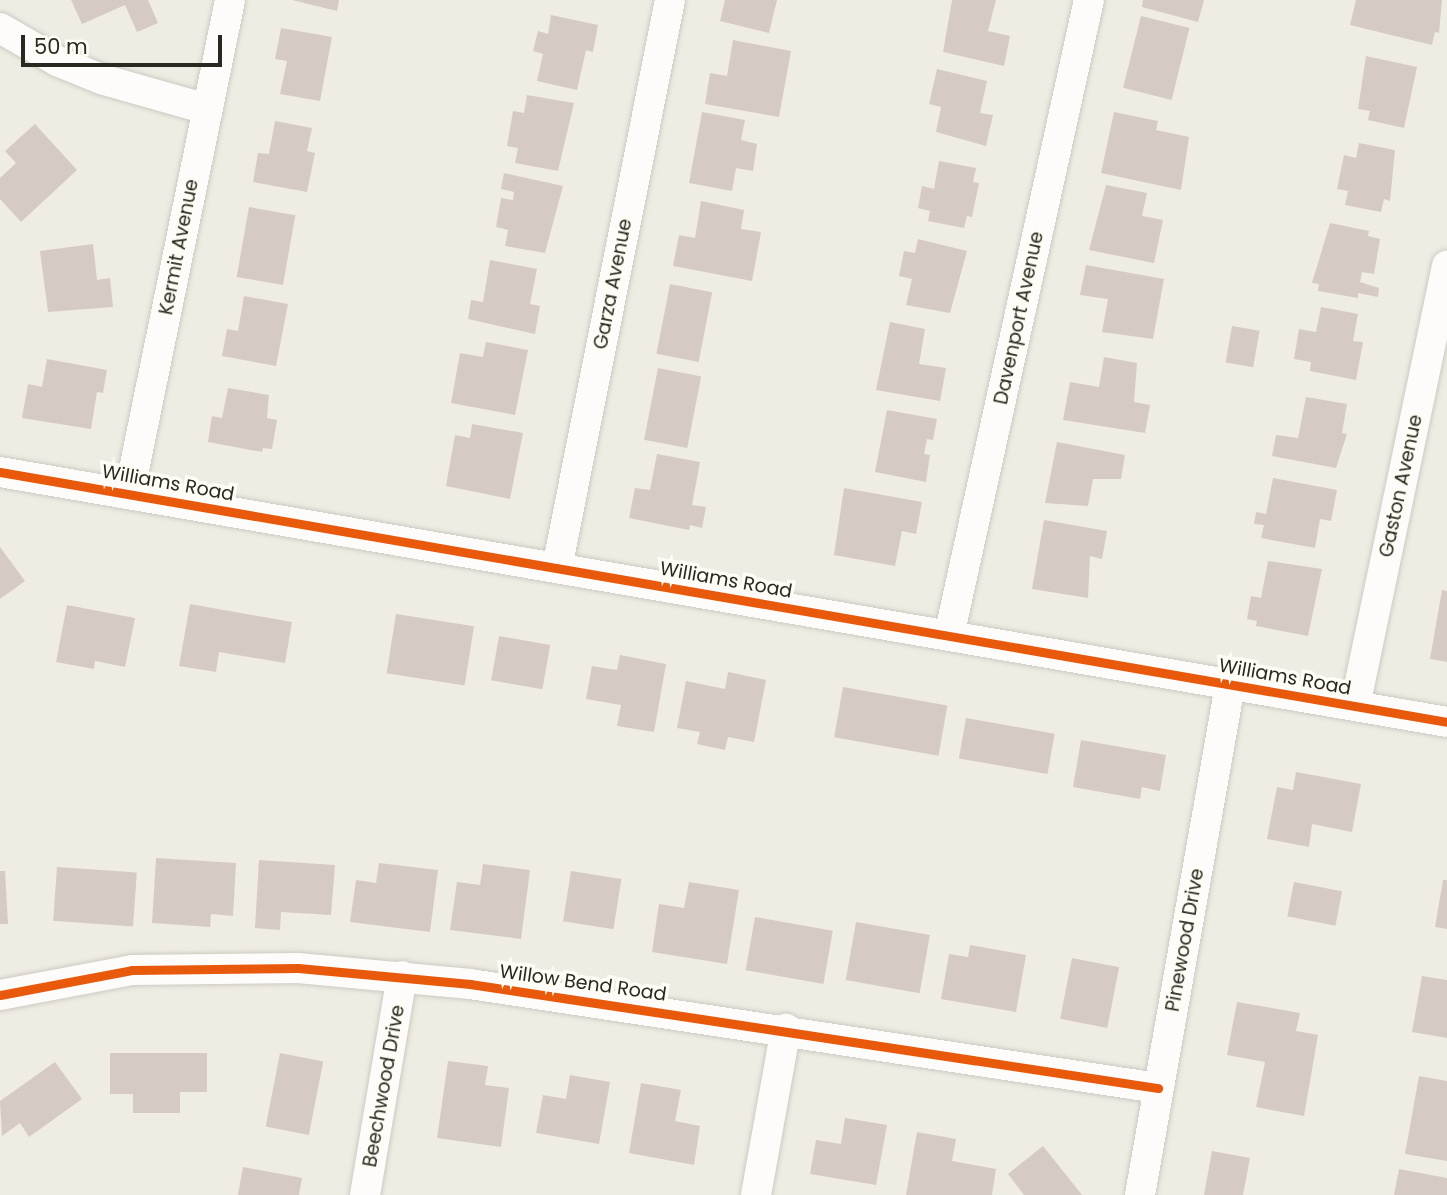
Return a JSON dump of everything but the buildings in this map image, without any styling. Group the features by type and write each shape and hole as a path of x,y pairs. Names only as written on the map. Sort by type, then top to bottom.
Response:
{"street":[{"name":"Kermit Avenue","path":"129,494 230,0"},
{"name":"Garza Avenue","path":"557,568 670,0"},
{"name":"Davenport Avenue","path":"949,636 1089,0"},
{"path":"0,28 57,61 102,79 207,109"},
{"name":"Gaston Avenue","path":"1356,706 1447,265"},
{"name":"Williams Road","path":"0,472 1447,722"},
{"name":"Pinewood Drive","path":"1140,1195 1230,685"},
{"name":"Willow Bend Road","path":"0,995 132,970 298,968 402,976 786,1029 1158,1088"},
{"name":"Beechwood Drive","path":"365,1195 402,976"},
{"path":"756,1195 786,1029"}],"cycle path":[{"path":"0,472 1447,722"},
{"path":"0,995 132,970 298,968 470,984 1158,1088"}]}
